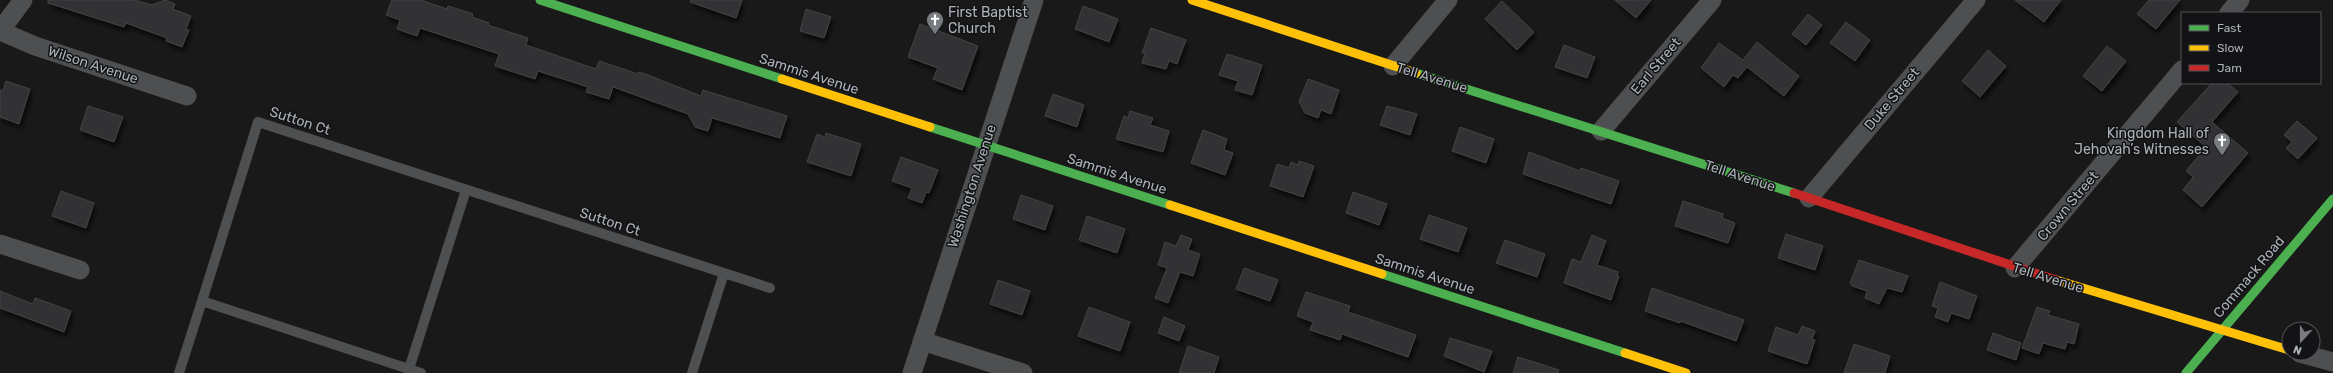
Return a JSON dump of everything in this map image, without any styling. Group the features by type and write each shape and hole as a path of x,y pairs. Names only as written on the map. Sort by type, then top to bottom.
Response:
{"street":[{"path":"0,31 23,0"},
{"name":"Sammis Avenue","path":"540,0 1686,373"},
{"name":"Washington Avenue","path":"912,373 1034,0"},
{"name":"Tell Avenue","path":"1192,0 1392,66 1809,198 2015,268 2222,332 2281,348"},
{"path":"1392,66 1448,0"},
{"name":"Earl Street","path":"1601,131 1712,0"},
{"name":"Duke Street","path":"1809,198 1976,0"},
{"path":"2230,12 2240,0"},
{"name":"Wilson Avenue","path":"0,31 35,46 187,96"},
{"name":"Crown Street","path":"2015,268 2181,71"},
{"name":"Commack Road","path":"2186,373 2333,199"},
{"path":"0,244 80,270"},
{"path":"922,341 1023,373"},
{"path":"2321,359 2333,362"}],"lane":[{"name":"Sutton Ct","path":"179,373 258,122 770,288"},
{"path":"409,369 466,190"},
{"path":"692,373 724,273"},
{"path":"202,301 420,373"}],"building":[{"path":"48,0 134,0 152,5 165,0 175,4 173,9 191,16 186,29 189,30 182,47 166,41 167,38 126,23 124,27 48,3"},
{"path":"392,0 421,0 447,9 448,6 473,14 472,17 489,23 488,25 528,38 526,45 596,69 599,61 638,74 639,72 648,75 701,96 703,90 787,116 780,138 712,118 708,131 695,127 688,114 613,87 609,99 586,92 588,87 538,71 535,79 495,66 499,54 420,28 417,36 397,29 400,20 386,15"},
{"path":"691,0 742,0 736,18 690,2"},
{"path":"1615,0 1651,0 1636,18"},
{"path":"2015,0 2061,0 2044,22"},
{"path":"2149,0 2180,0 2156,29 2137,14"},
{"path":"1502,1 1534,32 1517,50 1485,19"},
{"path":"1083,6 1118,19 1109,42 1075,29"},
{"path":"806,9 831,17 824,38 800,31"},
{"path":"1808,14 1822,25 1806,45 1792,34"},
{"path":"1846,22 1870,40 1855,61 1830,43"},
{"path":"920,24 978,46 962,90 933,79 938,68 908,57"},
{"path":"1151,28 1186,40 1177,64 1169,61 1166,69 1142,63 1145,53 1142,53"},
{"path":"1757,42 1799,76 1784,96 1747,67 1738,78 1733,75 1724,87 1701,68 1719,43 1743,60"},
{"path":"1564,45 1595,57 1587,78 1555,67"},
{"path":"2107,46 2126,61 2102,91 2083,76"},
{"path":"1988,50 2006,66 1980,97 1962,81"},
{"path":"1227,54 1262,65 1252,95 1235,90 1238,81 1219,75"},
{"path":"1308,79 1339,90 1331,114 1321,110 1318,118 1305,113 1299,102"},
{"path":"6,81 30,89 19,124 0,117 0,90 3,91"},
{"name":"Kingdom Hall of Jehovah’s Witnesses","path":"2211,84 2228,84 2238,92 2212,122 2248,153 2202,207 2183,190 2193,177 2186,171 2206,147 2177,122"},
{"path":"1053,94 1084,105 1077,127 1045,116"},
{"path":"88,106 123,117 114,142 80,130"},
{"path":"1387,106 1417,114 1410,135 1380,125"},
{"path":"1130,111 1153,118 1150,125 1169,131 1163,152 1116,139 1124,116 1128,118"},
{"path":"2297,121 2317,138 2298,159 2286,148 2292,142 2284,135"},
{"path":"1460,127 1494,139 1486,163 1452,151"},
{"path":"1203,130 1227,139 1224,150 1233,153 1225,175 1191,163"},
{"path":"826,133 861,144 851,176 807,162 817,134 825,137"},
{"path":"1529,152 1580,171 1581,168 1619,181 1611,204 1523,174"},
{"path":"901,157 938,170 929,193 926,192 922,203 908,198 912,188 892,181"},
{"path":"1299,161 1314,166 1303,197 1270,186 1277,164 1289,168 1291,162 1298,165"},
{"path":"61,191 94,203 86,228 52,216"},
{"path":"1353,192 1387,204 1379,225 1346,213"},
{"path":"1021,195 1053,206 1045,230 1013,219"},
{"path":"1683,201 1723,214 1722,218 1735,223 1728,243 1675,226"},
{"path":"1429,215 1467,228 1458,252 1420,239"},
{"path":"1087,216 1125,229 1117,253 1079,240"},
{"path":"1786,234 1823,246 1815,270 1778,258"},
{"path":"1181,235 1192,239 1188,250 1200,254 1193,276 1180,272 1168,303 1155,298 1167,268 1158,265 1165,242 1176,246"},
{"path":"1592,235 1606,241 1597,265 1618,272 1617,276 1619,276 1611,300 1564,283 1572,259 1581,262"},
{"path":"1505,240 1545,254 1537,277 1496,263"},
{"path":"1859,260 1908,276 1902,292 1887,288 1879,304 1865,298 1867,291 1852,286 1850,283"},
{"path":"1244,268 1278,280 1270,301 1236,289"},
{"path":"998,280 1030,291 1022,315 990,304"},
{"path":"1940,282 1977,296 1969,319 1951,313 1948,322 1935,317 1938,308 1932,306"},
{"path":"1652,288 1744,320 1736,341 1680,321 1680,323 1645,311"},
{"path":"0,291 33,304 35,298 71,311 64,332 0,308"},
{"path":"1306,292 1350,306 1348,312 1416,335 1408,357 1342,334 1340,340 1310,330 1313,322 1297,316"},
{"path":"1089,307 1130,322 1120,351 1078,336"},
{"path":"2037,307 2050,311 2048,315 2079,324 2074,344 2067,342 2065,349 2043,343 2039,354 2022,348"},
{"path":"1164,317 1185,326 1179,341 1158,333"},
{"path":"1802,326 1815,331 1812,339 1815,340 1807,364 1768,351 1776,327 1798,335"},
{"path":"1993,333 2021,343 2016,360 1987,350"},
{"path":"1450,338 1492,351 1484,372 1444,356"},
{"path":"1854,344 1890,356 1885,373 1844,373"},
{"path":"1188,346 1219,357 1214,373 1179,373"},
{"path":"1518,357 1559,370 1558,373 1513,373"}],"traffic: fast":[{"path":"540,0 782,79"},
{"path":"1416,73 1794,193"},
{"path":"930,127 1170,205"},
{"path":"2186,373 2333,199"},
{"path":"1382,274 1625,353"}],"traffic: slow":[{"path":"1192,0 1416,73"},
{"path":"782,79 930,127"},
{"path":"1170,205 1382,274"},
{"path":"2056,280 2281,348"},
{"path":"1625,353 1686,373"}],"traffic: jam":[{"path":"1794,193 2056,280"}],"place":[{"name":"First Baptist Church","path":"935,35"},
{"name":"Kingdom Hall of Jehovah’s Witnesses","path":"2222,156"}]}
